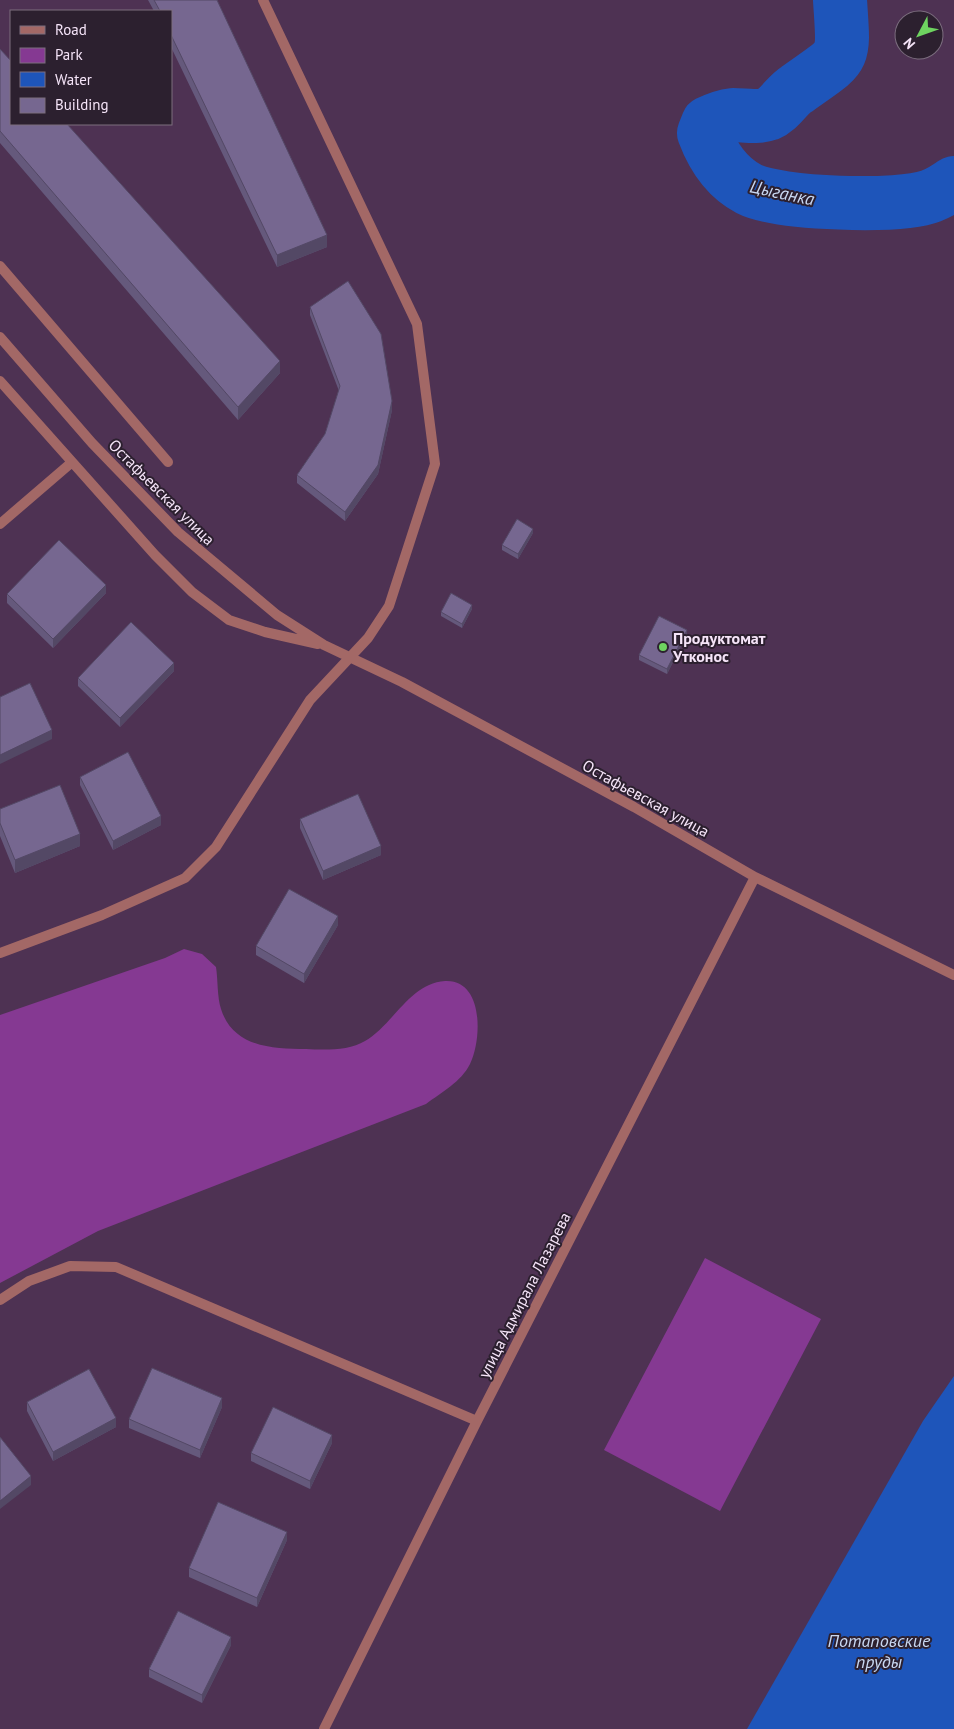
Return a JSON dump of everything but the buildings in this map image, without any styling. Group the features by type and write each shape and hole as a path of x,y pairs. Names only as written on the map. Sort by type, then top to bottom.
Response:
{"street":[{"path":"0,953 102,915 185,878 216,847 310,700 368,638 389,606 436,464 417,324 263,0"},
{"path":"0,266 168,462"},
{"name":"Остафьевская улица","path":"0,337 92,443 178,532 277,615 324,645 402,682 565,770 756,877 954,975"},
{"name":"Остафьевская улица","path":"0,380 71,462 192,592 229,620 264,632 324,645"},
{"path":"0,524 71,462"},
{"name":"улица Адмирала Лазарева","path":"324,1729 477,1421 756,877"},
{"path":"0,1300 30,1281 70,1266 116,1267 477,1421"}],"green space":[{"path":"184,949 202,954 216,967 221,1009 227,1022 235,1031 255,1043 280,1048 328,1050 352,1047 375,1034 402,1006 422,989 433,983 445,981 458,983 467,990 473,1000 477,1013 477,1041 470,1064 462,1076 426,1104 98,1231 0,1283 0,1015 165,958"},
{"path":"705,1258 821,1319 720,1511 604,1450"}],"water":[{"name":"Потаповские пруды","path":"954,1376 954,1729 747,1729 923,1421"}],"waterway":[{"name":"Цыганка","path":"840,0 841,46 839,55 834,62 793,92 776,109 768,114 755,116 730,115 708,123 704,133 716,158 734,179 749,189 764,194 811,201 867,203 915,200 934,195 954,183"}],"place":[{"name":"Продуктомат Утконос","path":"663,647"}]}
